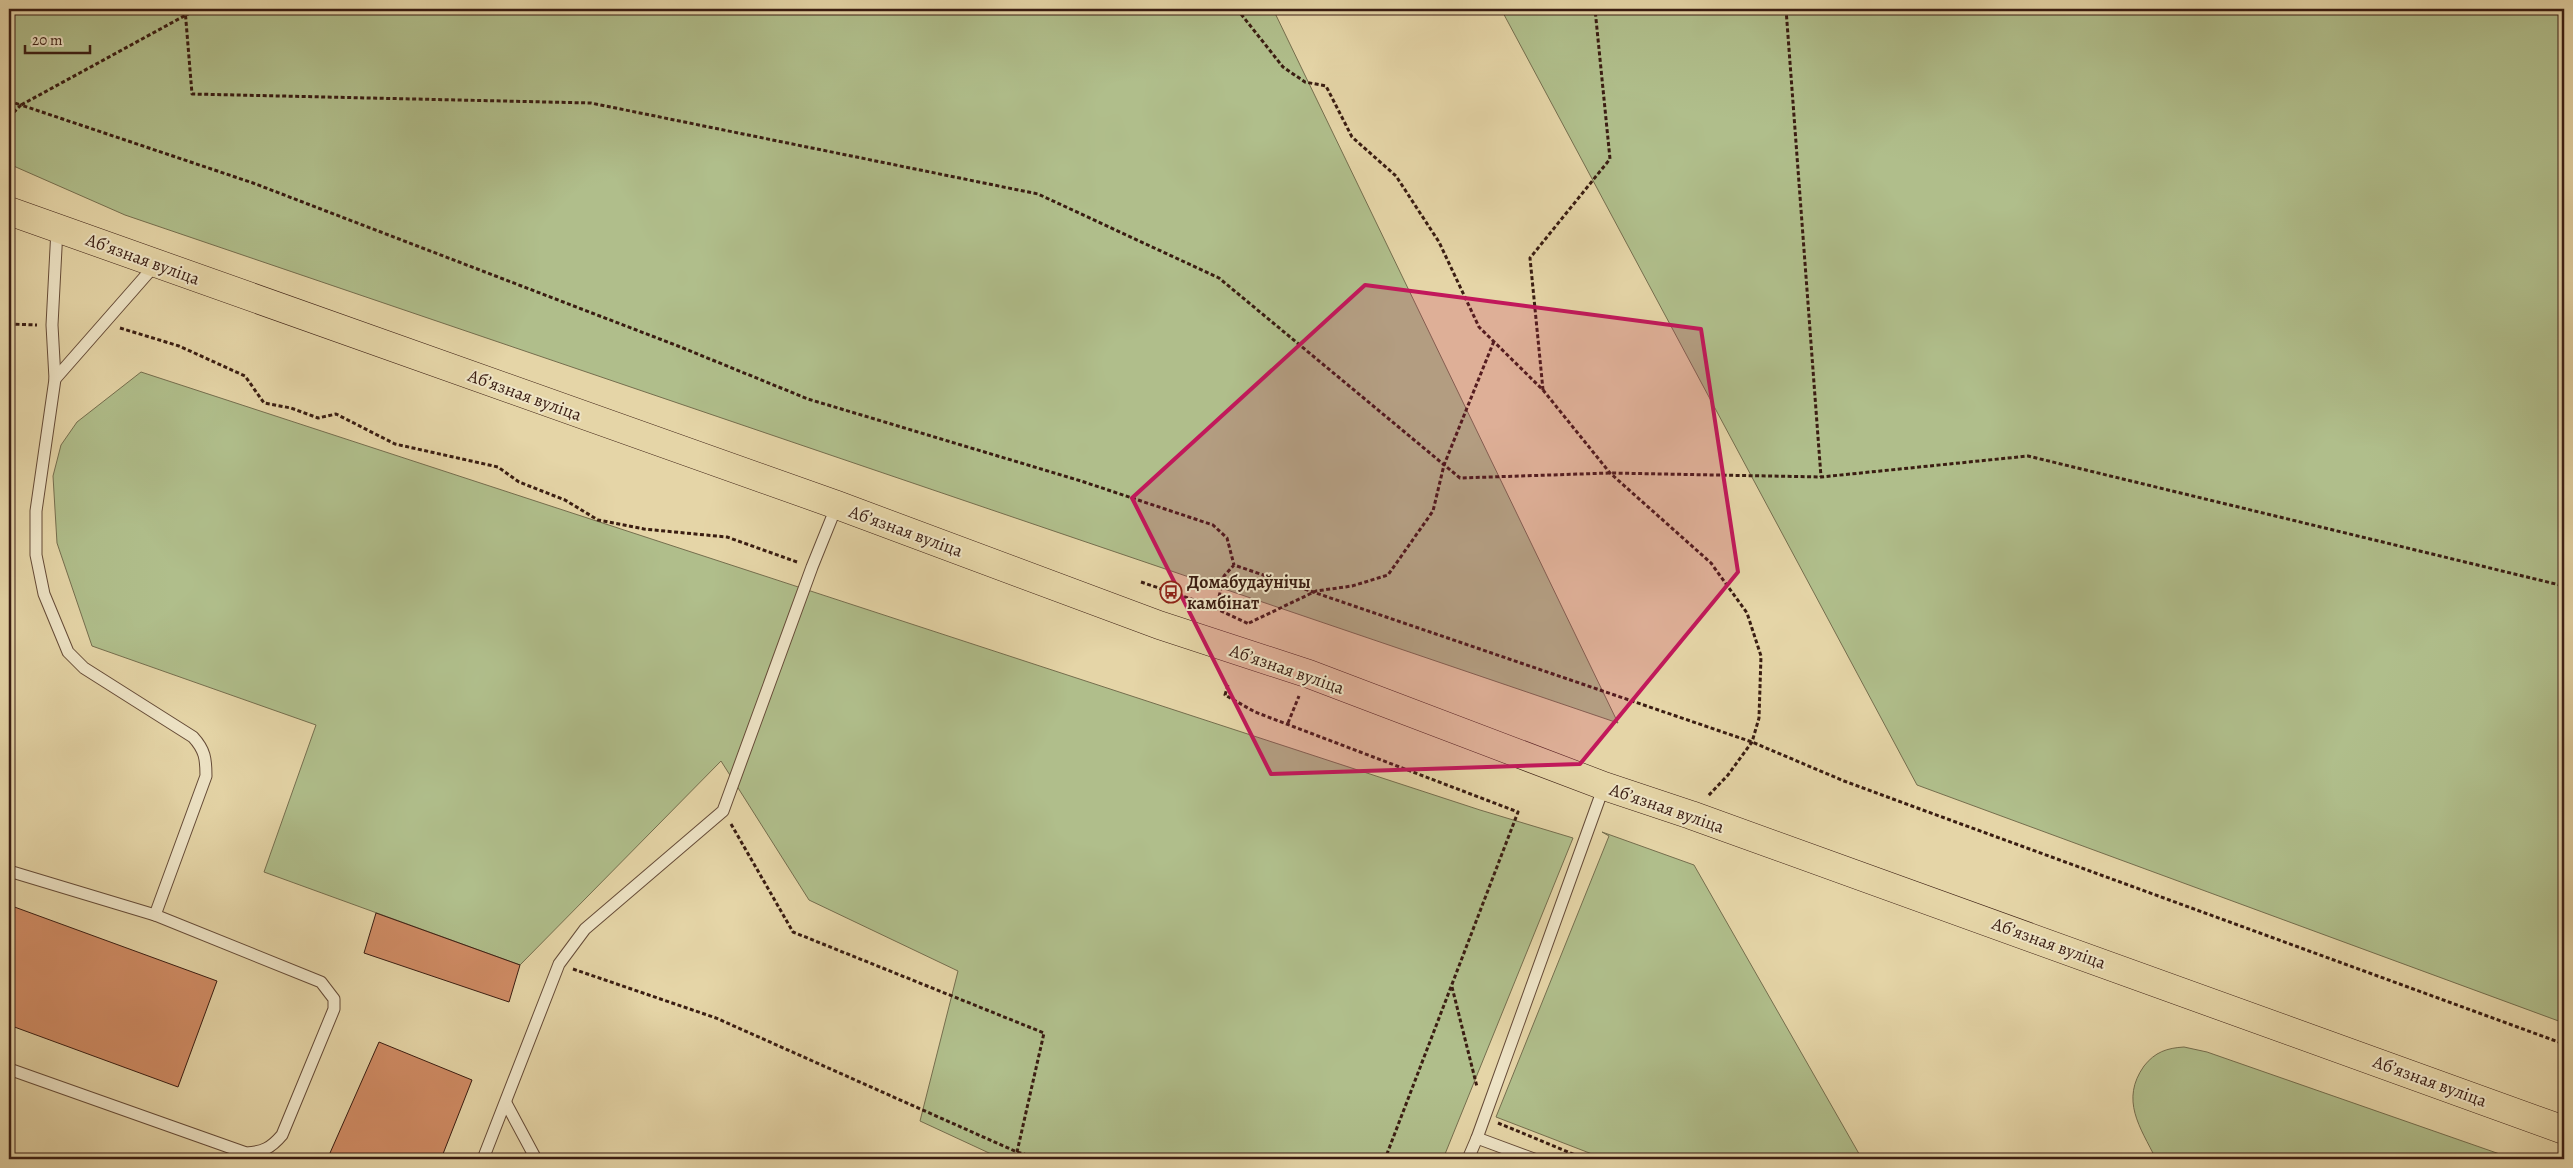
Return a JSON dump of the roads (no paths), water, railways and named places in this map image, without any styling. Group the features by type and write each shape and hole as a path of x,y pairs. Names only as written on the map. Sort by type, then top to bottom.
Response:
{"main road":[{"name":"Абʼязная вуліца","path":"9,210 57,229 837,505 1159,624 1309,674 1604,786 1691,815 2564,1130"}],"lane":[{"path":"57,229 52,326 55,379 36,520 36,555 44,594 56,628 68,652 84,668 193,737 203,747 206,760 206,776 155,915"},
{"path":"55,379 156,264"},
{"path":"483,1159 559,964 584,929 723,811 812,567 837,505"},
{"path":"1468,1159 1604,786"},
{"path":"9,871 155,915 321,982 334,999 334,1009 282,1135 271,1147 260,1152 246,1153 9,1069"},
{"path":"506,1103 536,1159"},
{"path":"1477,1138 1534,1159"}],"place":[{"name":"Домабудаўнічы камбінат","path":"1171,592"}]}
